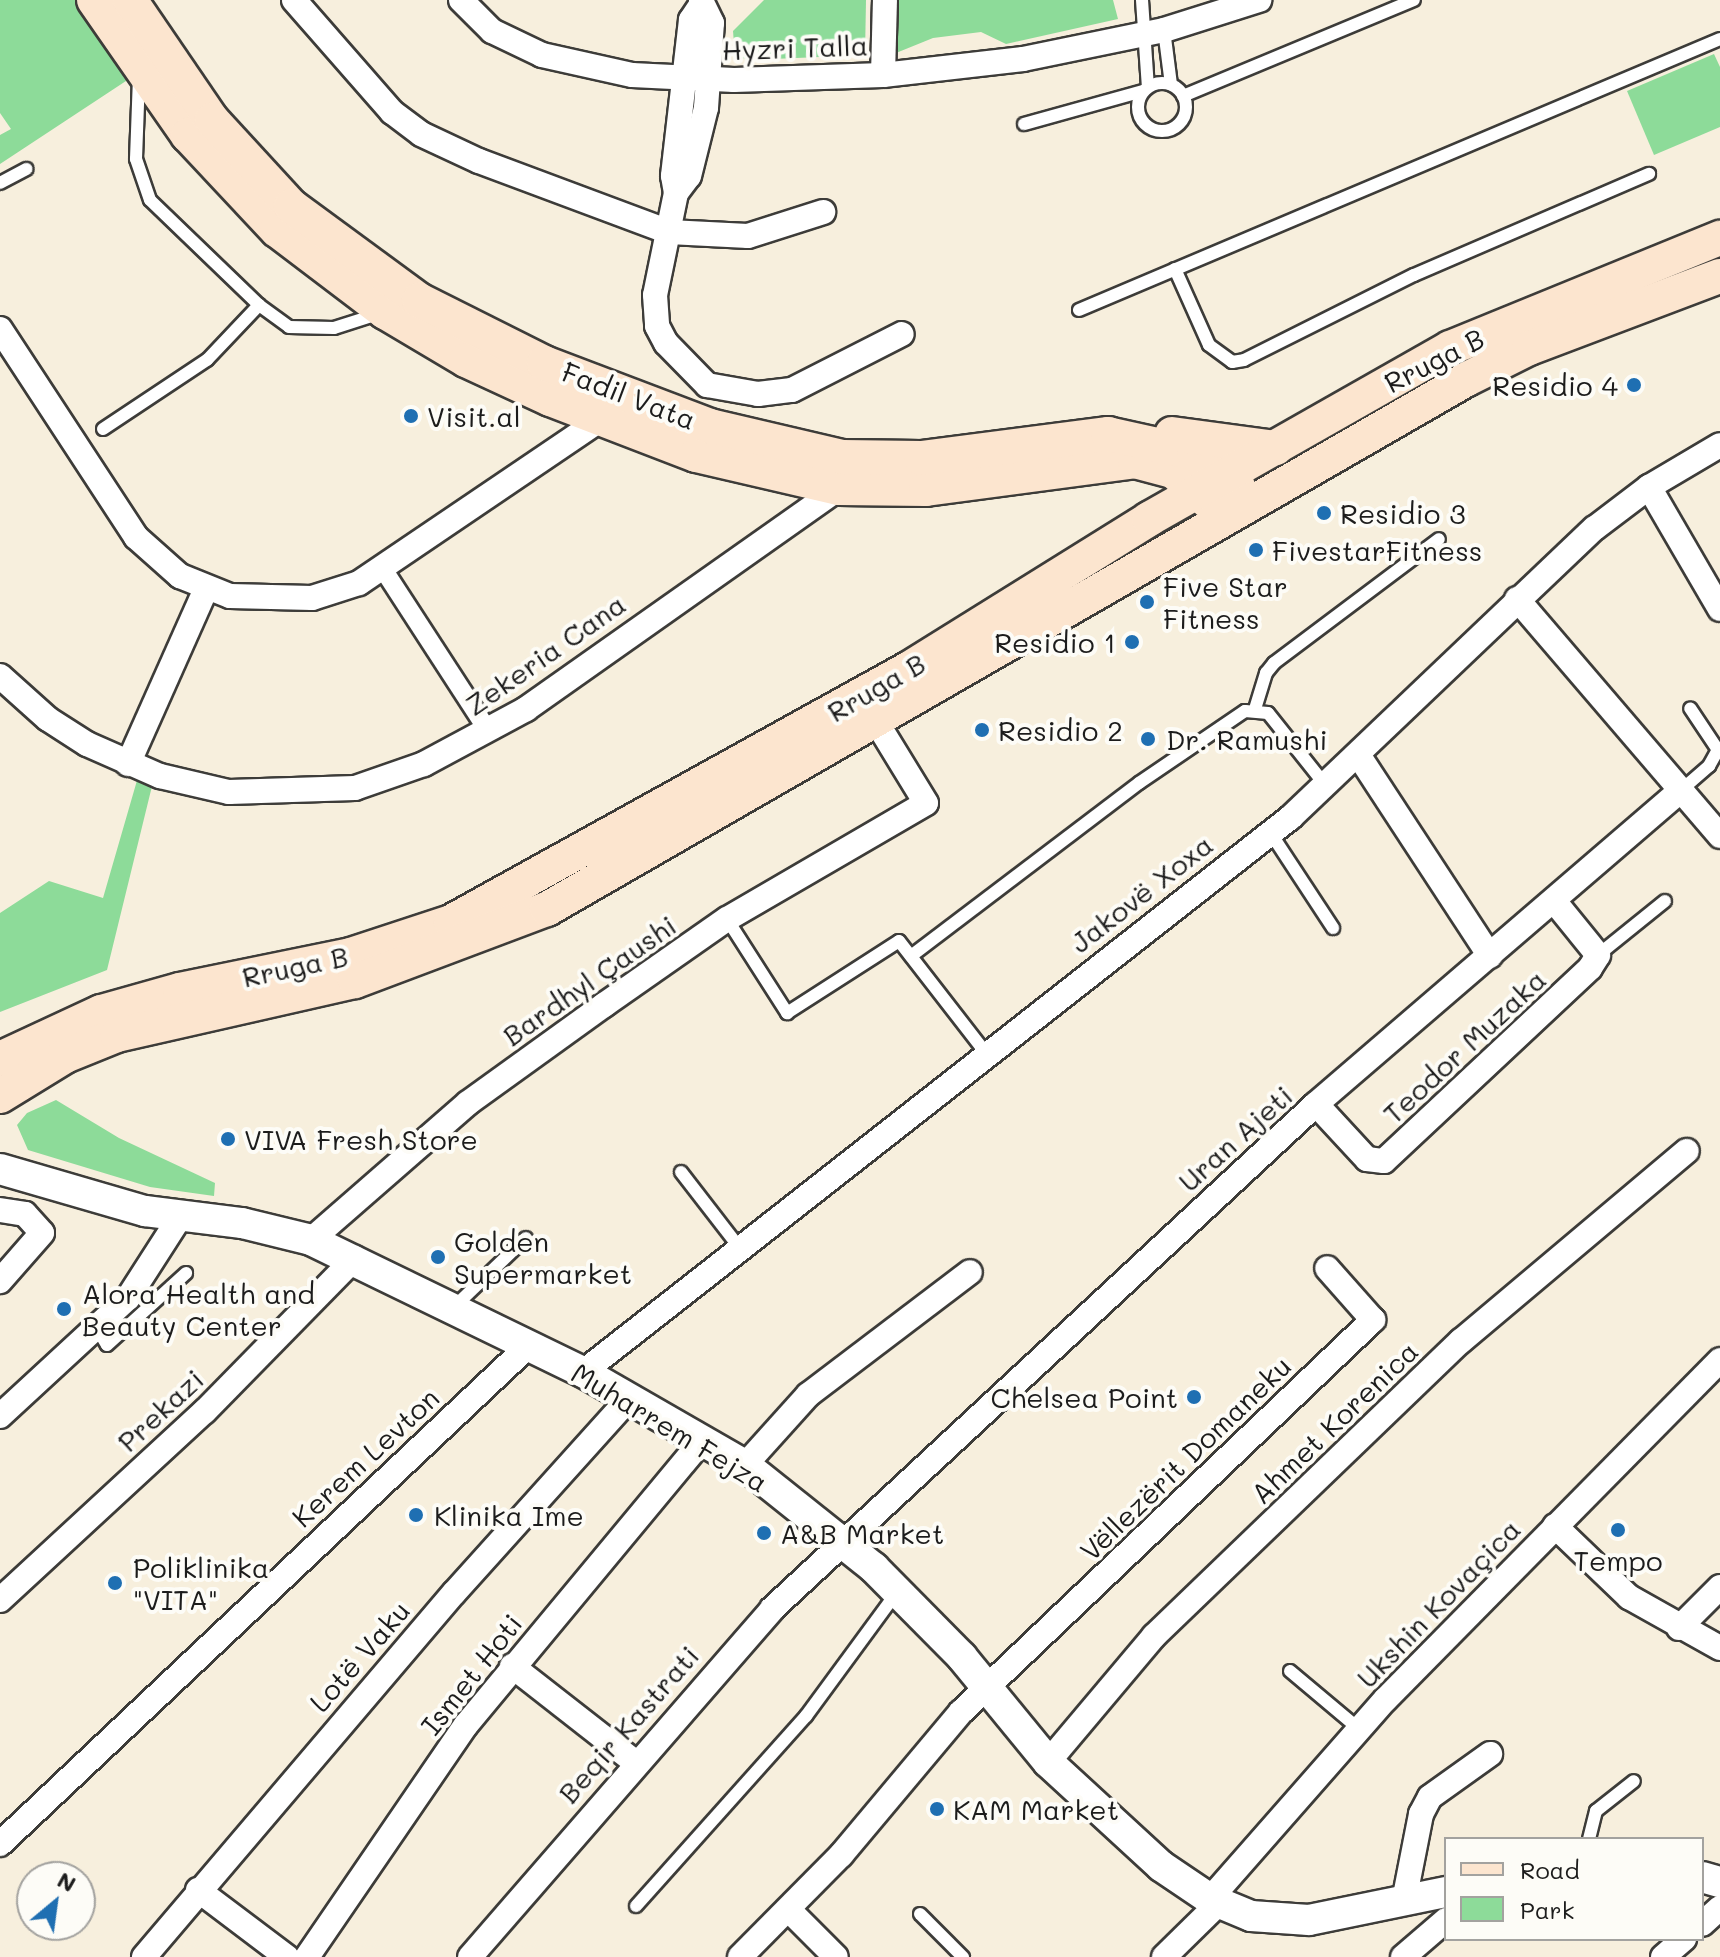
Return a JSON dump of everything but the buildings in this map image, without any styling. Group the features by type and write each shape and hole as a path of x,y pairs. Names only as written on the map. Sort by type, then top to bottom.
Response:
{"main road":[{"name":"Fadil Vata","path":"94,0 140,70 247,202 309,258 385,312 466,360 600,420 696,455 839,488 926,489 1108,447"},
{"name":"Fadil Vata","path":"130,0 212,120 291,206 419,300 518,351 710,426 842,457 921,458 1168,443 1194,453 1211,484 1238,507"},
{"name":"Rruga B","path":"0,1059 101,1012 180,990 351,955 451,922 910,668 1149,519 1450,348 1720,238"},
{"name":"Rruga B","path":"0,1096 65,1056 117,1035 355,981 504,929 877,723 1238,507 1529,348 1720,276"},
{"path":"1149,519 1152,497 1144,477 1108,447 1144,430 1276,448"}],"street":[{"path":"294,0 371,92 421,134 669,232 748,236 823,212"},
{"name":"Hyzri Talla","path":"461,0 492,31 542,55 611,71 698,79 883,75 1023,59 1156,32 1259,0"},
{"path":"883,75 885,0"},
{"path":"705,2 691,20 698,79 673,176 676,193 655,295 657,326 678,360 707,385 741,395 792,390 902,334"},
{"path":"0,329 136,537 180,576 206,589 260,600 312,598 359,583 600,420"},
{"name":"Jakovë Xoxa","path":"583,1372 1270,832 1359,756 1517,599 1649,487 1720,445"},
{"path":"1649,487 1717,598"},
{"name":"Zekeria Cana","path":"0,676 48,719 128,764 229,792 317,792 390,778 489,732 839,488"},
{"path":"383,569 489,732"},
{"path":"128,764 206,589"},
{"path":"1517,599 1679,792 1720,836"},
{"name":"Bardhyl Çaushi","path":"311,1240 468,1103 727,919 926,803 877,723"},
{"path":"1359,756 1490,956"},
{"name":"Uran Ajeti","path":"845,1543 1316,1104 1555,902 1679,792"},
{"path":"1555,902 1598,955"},
{"name":"Teodor Muzaka","path":"1316,1104 1367,1159 1384,1161 1578,981 1598,955"},
{"name":"Ahmet Korenica","path":"1048,1762 1154,1636 1461,1341 1687,1151"},
{"name":"Muharrem Fejza","path":"0,1169 180,1217 242,1223 311,1240 355,1258 527,1347 583,1372 627,1401 745,1465 845,1543 897,1592 988,1688 1048,1762 1161,1866 1215,1901 1276,1921 1309,1920 1444,1892"},
{"path":"0,1210 25,1214 42,1233 0,1281"},
{"path":"0,1416 49,1365 98,1330 128,1298 180,1217"},
{"name":"Prekazi","path":"0,1600 205,1411 355,1258"},
{"name":"Vëllezërit Domaneku","path":"988,1688 1373,1320 1327,1268"},
{"path":"745,1465 808,1395 970,1272"},
{"name":"Kerem Levton","path":"0,1844 527,1347"},
{"name":"Ukshin Kovaçica","path":"1164,1957 1359,1729 1720,1360"},
{"name":"Lotë Vaku","path":"144,1957 198,1890 627,1401"},
{"name":"Ismet Hoti","path":"307,1957 512,1666 702,1441"},
{"path":"1555,1526 1629,1597 1679,1628 1720,1648"},
{"name":"Beqir Kastrati","path":"470,1957 635,1762 772,1609 845,1543"},
{"path":"1679,1628 1720,1587"},
{"path":"512,1666 635,1762"},
{"path":"740,1957 789,1910 988,1688"},
{"path":"1404,1901 1421,1814 1430,1797 1490,1754"},
{"path":"198,1890 287,1957"},
{"path":"1704,1922 1720,1908"},
{"path":"789,1910 836,1957"},
{"path":"1403,1957 1444,1922"},
{"path":"1663,1957 1682,1941"}],"lane":[{"path":"1142,0 1156,32 1171,85 1183,96 1182,119 1170,129 1155,130 1139,113 1156,32"},
{"path":"1183,96 1414,0"},
{"path":"1079,310 1720,39"},
{"path":"140,70 135,135 145,191 259,305 303,331 334,328 385,312"},
{"path":"1024,124 1146,89 1171,85"},
{"path":"0,183 26,169"},
{"path":"1175,269 1209,345 1232,362 1244,360 1414,275 1649,174"},
{"path":"103,429 207,360 259,305"},
{"path":"911,956 1139,783 1255,709 1266,673 1274,663 1439,539"},
{"name":"Uran Ajeti","path":"1679,792 1709,766 1718,750 1690,708"},
{"path":"1255,709 1268,713 1326,786"},
{"path":"1270,832 1333,928"},
{"path":"1598,955 1665,901"},
{"path":"727,919 787,1013 899,941 986,1053"},
{"path":"681,1172 739,1247"},
{"path":"453,1308 526,1238"},
{"path":"98,1330 107,1345 186,1273"},
{"path":"636,1906 806,1716 897,1592"},
{"path":"1290,1671 1359,1729"},
{"path":"1590,1837 1596,1811 1634,1781"},
{"path":"920,1914 963,1957"}],"green space":[{"path":"0,0 76,0 129,79 0,164 0,135 11,129 0,113"},
{"path":"764,0 866,0 865,55 750,60 735,56 733,31"},
{"path":"896,0 1113,0 1118,19 1006,44 981,32 933,38 896,53"},
{"path":"1714,54 1720,67 1720,127 1654,155 1627,91"},
{"path":"138,777 153,782 107,970 0,1012 0,913 49,881 103,898"},
{"path":"56,1100 119,1138 215,1183 214,1196 150,1187 28,1150 17,1125 27,1113"}],"place":[{"name":"Residio 4","path":"1634,385"},
{"name":"Visit.al","path":"411,416"},
{"name":"Residio 3","path":"1324,513"},
{"name":"FivestarFitness","path":"1256,550"},
{"name":"Five Star Fitness","path":"1147,602"},
{"name":"Residio 1","path":"1132,642"},
{"name":"Residio 2","path":"982,730"},
{"name":"Dr. Ramushi","path":"1148,739"},
{"name":"VIVA Fresh Store","path":"228,1139"},
{"name":"Golden Supermarket","path":"438,1257"},
{"name":"Alora Health and Beauty Center","path":"64,1309"},
{"name":"Chelsea Point","path":"1194,1397"},
{"name":"Klinika Ime","path":"416,1515"},
{"name":"Tempo","path":"1618,1530"},
{"name":"A&B Market","path":"764,1533"},
{"name":"Poliklinika \"VITA\"","path":"115,1583"},
{"name":"KAM Market","path":"937,1809"}]}
